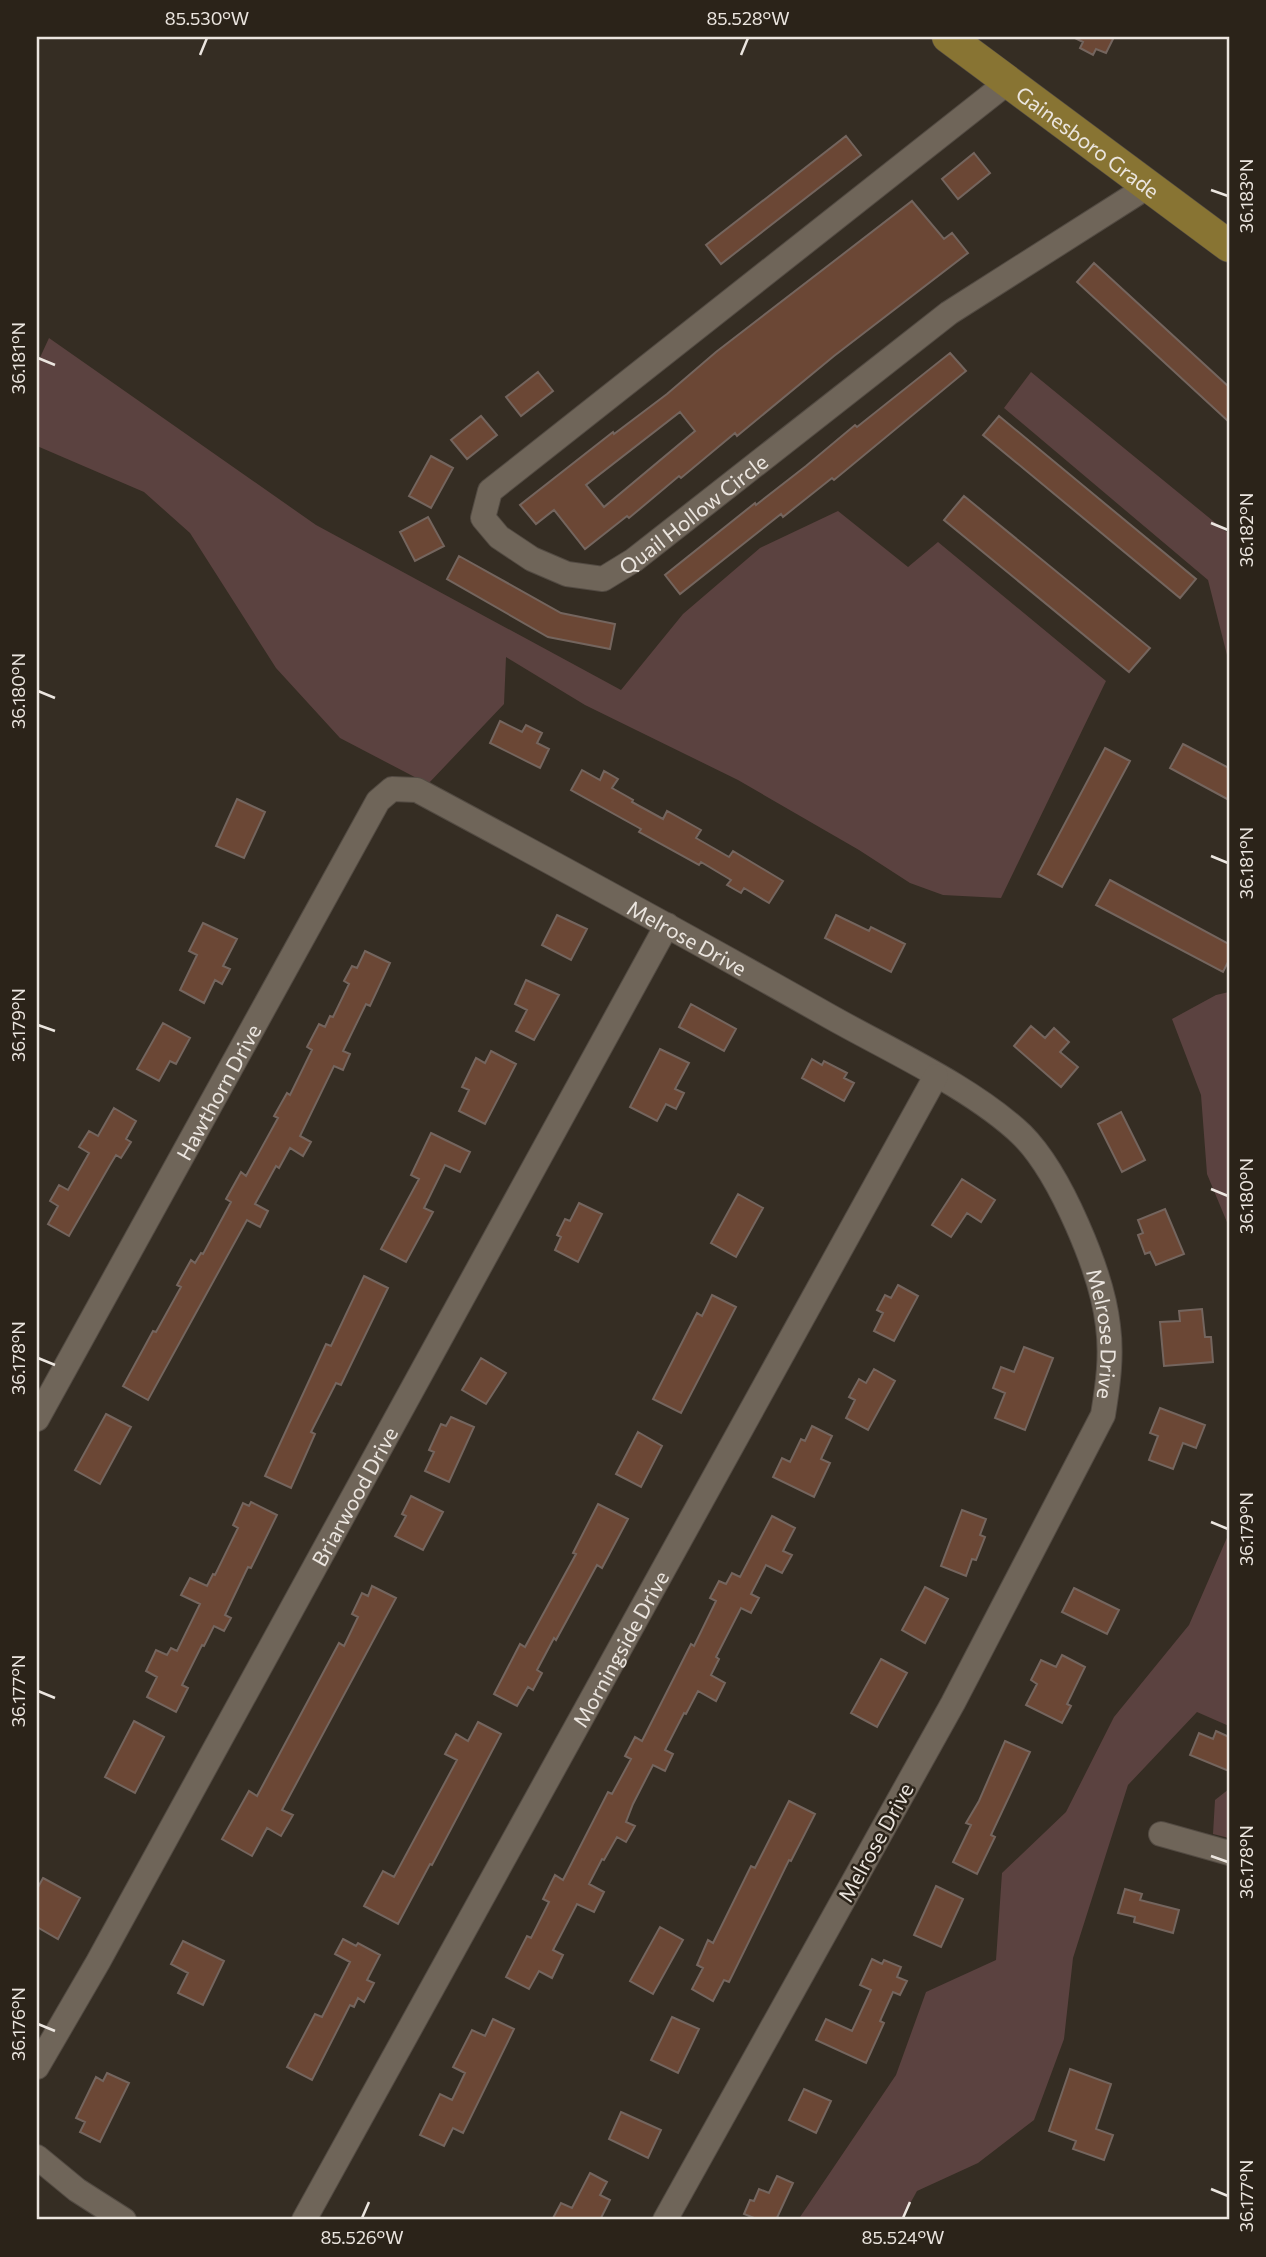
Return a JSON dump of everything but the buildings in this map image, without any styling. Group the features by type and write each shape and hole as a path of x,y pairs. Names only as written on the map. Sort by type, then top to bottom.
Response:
{"main road":[{"name":"Gainesboro Grade","path":"948,37 1229,246"}],"street":[{"name":"Quail Hollow Circle","path":"1008,82 491,491 483,518 499,537 532,559 567,574 603,579 634,560 949,313 1147,187"},
{"name":"Hawthorn Drive","path":"37,1419 378,801 392,789 417,790"},
{"name":"Melrose Drive","path":"417,790 667,925 982,1104 1023,1136 1063,1196 1097,1279 1108,1324 1111,1371 1103,1415 953,1703 664,2220"},
{"name":"Briarwood Drive","path":"37,2067 667,925"},
{"name":"Morningside Drive","path":"304,2220 936,1076"},
{"path":"1161,1835 1229,1853"},
{"path":"37,2157 77,2190 119,2219"}],"shaded area":[{"path":"49,338 316,525 621,690 683,614 760,548 838,511 908,567 938,542 1106,681 1001,898 943,895 910,883 859,850 738,780 585,705 506,657 504,704 428,784 340,738 276,668 190,533 144,492 37,446 37,364"},
{"path":"1031,372 1229,534 1229,663 1208,580 1004,408"},
{"path":"1229,992 1229,1227 1207,1174 1201,1095 1172,1019 1216,995"},
{"path":"1229,1533 1229,1726 1197,1712 1128,1785 1073,1958 1064,2039 1034,2120 978,2163 917,2191 901,2220 798,2220 896,2075 926,1992 996,1960 1002,1873 1066,1812 1114,1717 1189,1625"},
{"path":"1229,1789 1229,1838 1213,1834 1215,1800"}]}
